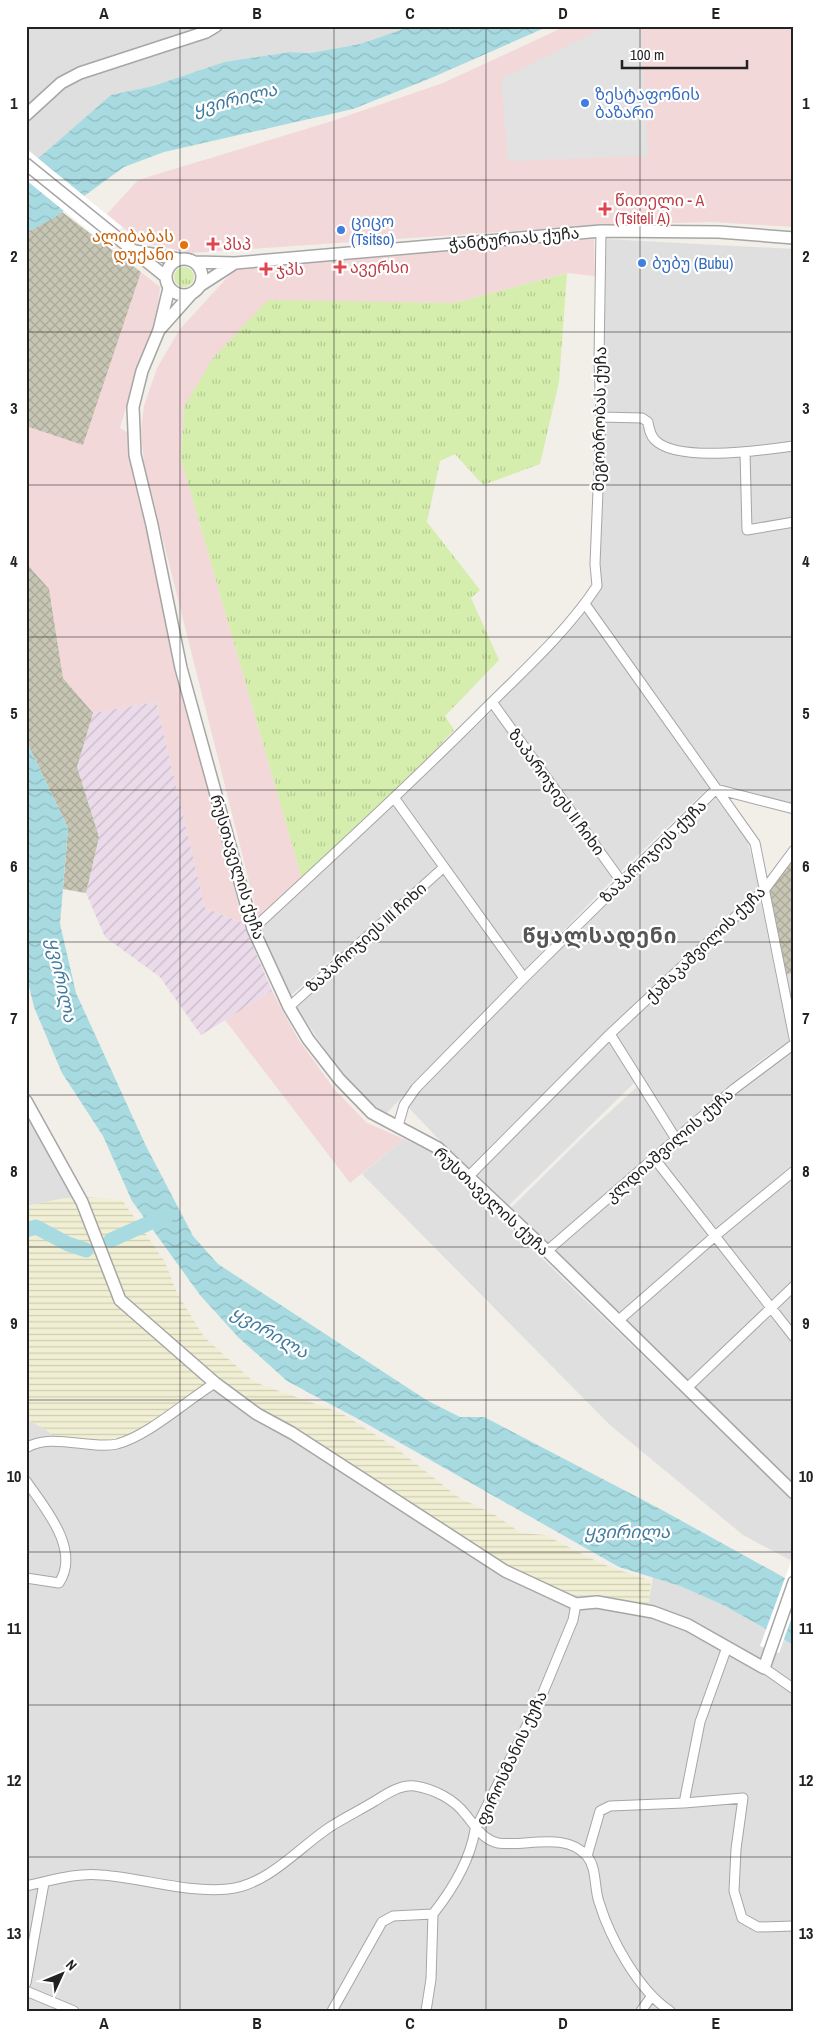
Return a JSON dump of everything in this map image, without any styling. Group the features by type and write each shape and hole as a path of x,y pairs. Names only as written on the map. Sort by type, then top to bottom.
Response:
{"street":[{"path":"26,115 61,83 80,73 206,32 216,26"},
{"path":"26,164 134,251 181,295 192,293 201,284 202,275 195,262 187,258 178,259 134,251"},
{"name":"ჭანტურიას ქუჩა","path":"195,262 235,263 601,231 719,232 794,238"},
{"name":"მეგობრობას ქუჩა","path":"585,604 597,586 595,564 601,417 599,360 601,231"},
{"path":"168,282 170,264 178,259"},
{"name":"ჭანტურიას ქუჩა","path":"201,284 235,263"},
{"name":"რუსთაველის ქუჩა","path":"168,282 159,330 142,372 133,407 134,455 152,525 181,668 253,928 289,1007 308,1039 339,1079 372,1113 438,1148 547,1250 794,1493"},
{"name":"რუსთაველის ქუჩა","path":"159,330 192,293"},
{"path":"601,417 642,418 648,422 650,434 656,441 680,452 745,452 794,446"},
{"path":"745,452 747,530 794,522"},
{"path":"253,928 395,798 492,702 585,604 755,843 794,1038"},
{"name":"ზაპაროჯიეს II ჩიხი","path":"492,702 621,881"},
{"name":"ზაპაროჯიეს ქუჩა","path":"398,1126 404,1106 416,1088 621,881 716,789 794,809"},
{"path":"395,798 524,978"},
{"name":"ქაშაკაშვილის ქუჩა","path":"469,1176 610,1034 765,889 794,850"},
{"name":"ზაპაროჯიეს III ჩიხი","path":"289,1007 444,867"},
{"path":"610,1034 676,1139"},
{"name":"კლდიაშვილის ქუჩა","path":"547,1250 734,1089 794,1044"},
{"path":"26,1101 82,1202 120,1300 215,1383 257,1414 292,1433 505,1571 576,1604 597,1602 653,1612 688,1625 764,1668 794,1689"},
{"path":"654,1158 794,1337"},
{"path":"619,1320 715,1236 794,1171"},
{"path":"687,1388 770,1306 794,1286"},
{"path":"26,1448 40,1442 114,1444 134,1438 215,1383"},
{"path":"26,1481 49,1514 67,1558 64,1575 59,1583 26,1578"},
{"path":"764,1668 794,1582"},
{"name":"ფიროსმანის ქუჩა","path":"576,1604 573,1620 542,1696 475,1830 497,1843 554,1842 573,1846 587,1856"},
{"path":"684,1803 700,1722 727,1647"},
{"path":"26,1886 82,1875 100,1874 193,1889 229,1889 254,1882 285,1862 329,1827 393,1790 413,1786 440,1793 466,1814 475,1830 472,1846 446,1897 433,1914 431,1979 426,2011"},
{"path":"670,2011 651,1997 612,1938 598,1900 595,1876 587,1856 600,1810 610,1806 743,1798 736,1849 734,1891 742,1918 758,1927 794,1926"},
{"path":"26,1983 44,1883"},
{"path":"332,2011 382,1922 393,1916 433,1914"},
{"path":"26,1990 74,2011"},
{"path":"641,2011 651,1997"}],"shaded area":[{"path":"26,26 412,26 360,44 310,53 289,52 224,62 153,86 112,95 26,169"},
{"path":"566,26 794,26 794,227 712,222 602,225 191,253 141,242 107,214 138,180 329,122 443,83"},
{"path":"607,26 641,26 648,156 508,161 501,79"},
{"path":"62,212 141,272 83,445 26,426 26,233"},
{"path":"594,239 595,276 567,273 454,303 268,301 184,407 181,459 302,879 258,917 144,464 141,431 144,406 157,368 180,329 236,268"},
{"path":"605,239 794,249 794,807 715,784 589,604 602,588 598,559"},
{"path":"141,272 160,287 156,324 137,370 120,428 127,432 134,481 243,923 205,908 156,702 93,713 63,678 49,589 26,563 26,426 83,444"},
{"path":"26,563 49,589 63,678 93,713 77,767 99,837 86,893 63,889 68,828 26,740"},
{"path":"585,610 709,787 618,874 497,702"},
{"path":"156,702 205,908 243,923 272,991 201,1035 160,977 105,937 86,893 99,837 77,767 93,713"},
{"path":"492,711 614,878 525,970 519,969 399,799"},
{"path":"713,795 747,839 760,889 468,1170 407,1106 409,1101"},
{"path":"395,802 439,867 290,996 258,927"},
{"path":"794,859 794,972 783,976 767,888"},
{"path":"443,872 519,975 386,1114 351,1087 294,1004"},
{"path":"760,898 789,1041 757,1063 674,1134 613,1035"},
{"path":"794,972 794,1028 783,976"},
{"path":"272,991 298,1039 335,1090 367,1123 404,1139 350,1183 225,1020"},
{"path":"611,1038 637,1080 507,1207 474,1175"},
{"path":"791,1051 794,1060 794,1163 715,1232 658,1159 736,1089"},
{"path":"640,1084 671,1138 547,1245 510,1209"},
{"path":"26,1109 76,1196 26,1206"},
{"path":"404,1139 432,1152 794,1502 794,1550 790,1560 743,1535 610,1425 362,1174"},
{"path":"653,1165 709,1235 620,1314 555,1252"},
{"path":"794,1176 794,1281 770,1301 720,1237"},
{"path":"76,1196 122,1200 165,1262 177,1293 204,1337 254,1382 341,1413 396,1448 458,1497 495,1515 521,1533 545,1535 602,1564 651,1581 648,1609 590,1595 562,1594 518,1574 397,1497 339,1456 256,1407 214,1378 176,1407 122,1441 61,1442 45,1429 26,1419 26,1206"},
{"path":"714,1241 765,1306 688,1381 626,1319"},
{"path":"794,1290 794,1332 775,1307"},
{"path":"769,1312 794,1343 794,1485 694,1386"},
{"path":"214,1377 256,1407 339,1456 397,1497 562,1594 590,1595 648,1608 653,1577 680,1586 723,1605 794,1645 794,2011 26,2011 26,1419 45,1429 61,1442 176,1407"}],"green space":[{"path":"184,267 191,270 194,277 191,284 184,287 177,284 174,277 177,270"},
{"path":"567,273 559,382 540,464 483,485 455,454 440,461 427,522 480,590 471,598 499,660 445,716 454,730 401,787 302,879 181,459 184,407 213,358 268,300 454,303"}],"water":[{"name":"ყვირილა","path":"412,26 549,26 431,78 353,109 164,152 124,167 54,218 26,233 26,169 111,95 153,86 224,62 289,52 310,53 360,44"},
{"name":"ყვირილა","path":"26,740 68,828 60,924 76,993 146,1146 193,1236 218,1264 428,1401 460,1417 484,1417 662,1510 794,1583 794,1645 723,1605 680,1586 619,1567 360,1420 287,1381 238,1337 200,1295 132,1201 103,1136 62,1073 34,1007 26,974"}],"pier":[{"path":"28,150 122,227 107,246 26,180"},
{"path":"792,1559 794,1559 794,1611 779,1653 760,1646"}],"waterway":[{"path":"111,1240 167,1215"},
{"path":"26,1230 36,1227 68,1244 86,1250"}],"place":[{"name":"ზესტაფონის ბაზარი","path":"585,103"},
{"name":"წითელი - A (Tsiteli A)","path":"605,209"},
{"name":"ციცო (Tsitso)","path":"341,230"},
{"name":"პსპ","path":"213,244"},
{"name":"ალიბაბას დუქანი","path":"184,245"},
{"name":"ბუბუ (Bubu)","path":"642,263"},
{"name":"ავერსი","path":"340,267"},
{"name":"ჯპს","path":"266,269"}],"district":[{"name":"წყალსადენი","path":"600,935"}]}
